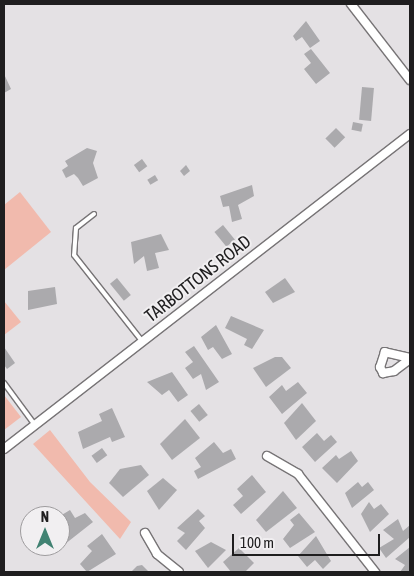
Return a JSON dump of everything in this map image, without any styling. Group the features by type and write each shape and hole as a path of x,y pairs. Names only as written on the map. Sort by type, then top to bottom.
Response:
{"street":[{"path":"351,4 410,80"},
{"name":"TARBOTTONS ROAD","path":"4,449 410,134"},
{"path":"385,352 410,359 394,371 384,373 380,367 385,352"},
{"path":"267,456 298,474 375,572"},
{"path":"145,533 157,554 179,572"}],"lane":[{"path":"94,214 76,228 74,255 142,341"},
{"path":"4,383 35,424"}],"shaded area":[{"path":"20,192 51,232 4,270 4,205"},
{"path":"4,301 21,322 4,335"},
{"path":"4,395 21,417 4,430"},
{"path":"50,430 90,482 131,522 120,539 33,444"}],"building":[{"path":"306,21 320,41 310,48 302,37 296,41 293,36"},
{"path":"311,49 330,73 316,84 304,69 311,63 304,54"},
{"path":"4,74 11,89 4,93"},
{"path":"362,87 374,88 371,121 359,120"},
{"path":"353,122 363,124 361,132 351,130"},
{"path":"336,128 345,137 335,148 325,139"},
{"path":"87,148 97,151 93,163 98,178 83,186 74,174 66,178 62,170 68,166 65,161"},
{"path":"142,159 147,166 139,172 134,165"},
{"path":"186,165 190,171 184,176 180,171"},
{"path":"155,175 158,180 150,185 147,180"},
{"path":"252,185 254,196 238,205 242,219 232,222 229,206 223,207 220,196"},
{"path":"223,225 235,240 226,247 214,232"},
{"path":"161,234 169,250 155,253 159,268 147,271 144,256 134,264 131,242"},
{"path":"117,278 131,295 124,301 110,284"},
{"path":"285,278 295,292 273,303 265,292"},
{"path":"55,287 57,304 28,310 28,291"},
{"path":"231,316 264,330 252,349 244,345 247,339 225,328"},
{"path":"216,325 232,354 222,359 213,347 208,350 201,337"},
{"path":"194,346 219,382 206,390 201,374 193,379 185,368 193,362 185,352"},
{"path":"4,347 15,363 7,369 4,365"},
{"path":"275,357 282,357 291,368 266,387 253,368"},
{"path":"172,372 188,395 178,402 169,390 162,395 147,382"},
{"path":"298,382 307,393 282,414 269,397 282,385 286,391"},
{"path":"302,403 316,421 296,440 284,423"},
{"path":"199,404 208,415 199,422 190,411"},
{"path":"112,408 125,437 112,442 110,437 83,449 78,432 102,421 99,414"},
{"path":"185,419 200,438 172,460 160,444"},
{"path":"317,433 324,441 331,435 337,442 315,462 302,447"},
{"path":"214,442 223,453 231,449 236,459 198,479 194,471 201,467 195,458"},
{"path":"102,448 107,455 97,463 91,456"},
{"path":"351,451 358,461 337,483 322,468 336,455 339,459"},
{"path":"141,465 149,475 123,497 109,483 120,469"},
{"path":"252,475 266,492 241,514 233,505 243,496 237,489"},
{"path":"163,478 177,490 159,510 147,491"},
{"path":"358,482 362,487 368,482 374,490 352,508 345,493"},
{"path":"283,491 297,508 266,532 256,520"},
{"path":"369,502 374,509 381,504 389,514 370,532 361,514"},
{"path":"198,509 205,516 199,521 205,528 186,550 177,541 185,533 177,528"},
{"path":"70,510 75,518 85,513 93,522 70,540"},
{"path":"299,513 315,532 290,548 283,539 294,525 290,520"},
{"path":"398,519 403,531 410,525 410,537 386,558 379,548 394,539 383,530"},
{"path":"102,534 116,554 87,572 80,564 92,551 87,546"},
{"path":"316,536 331,561 323,569 315,560 307,567 298,556"},
{"path":"211,542 226,550 208,568 195,551"},
{"path":"410,547 410,572 400,572 405,565 395,559"},
{"path":"239,548 254,563 245,572 231,572 223,562"},
{"path":"142,565 149,572 131,572 137,566"}]}
